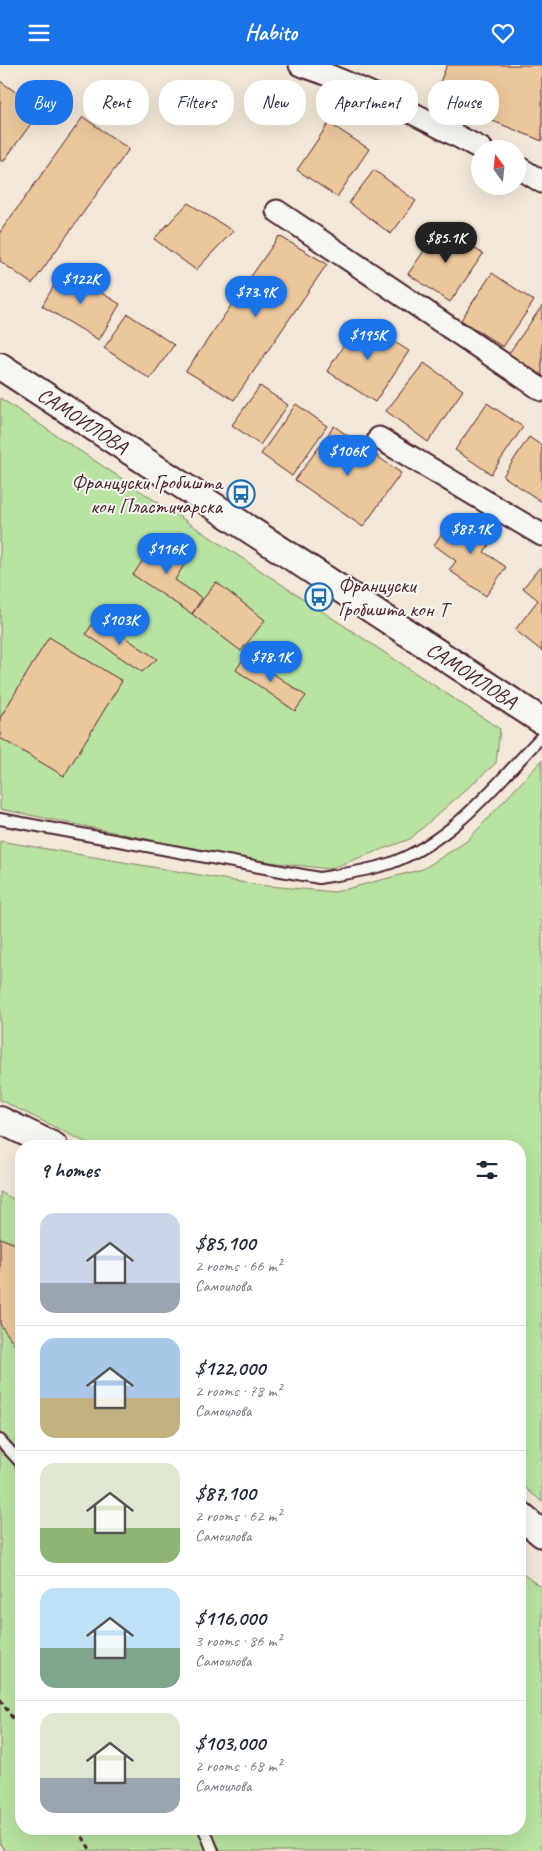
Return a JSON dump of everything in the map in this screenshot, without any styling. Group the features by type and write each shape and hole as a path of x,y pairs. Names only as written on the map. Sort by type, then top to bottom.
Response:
{"street":[{"path":"300,65 403,108 471,143"},
{"path":"526,172 542,182"},
{"path":"277,211 542,390"},
{"name":"САМОИЛОВА","path":"0,366 542,721"},
{"path":"379,438 542,535"},
{"path":"0,1120 42,1140"},
{"path":"526,1520 542,1534"}],"lane":[{"path":"0,819 319,878 356,873 391,863 425,847 476,806 542,736"},
{"path":"0,1440 15,1456"},
{"path":"206,1835 213,1851"}],"path":[{"path":"0,1699 15,1722"},
{"path":"82,1835 91,1851"}],"green space":[{"path":"0,398 500,729 496,763 410,839 329,869 245,859 0,809"},
{"path":"542,760 542,1502 526,1488 526,1140 81,1140 0,1100 0,841 258,885 335,892 423,869 467,841"},
{"path":"0,1192 15,1200 15,1835 526,1835 526,1576 542,1588 542,1851 5,1851 0,1843"}],"building":[{"path":"447,65 542,65 542,141 499,123 499,80 441,80"},
{"path":"0,81 15,92 15,125 30,125 3,162 0,160"},
{"path":"83,117 83,125 94,125 129,149 32,284 0,261 0,232"},
{"path":"328,125 332,125 369,149 337,197 297,170"},
{"path":"374,170 416,201 391,234 349,203"},
{"path":"188,203 233,231 196,270 154,239"},
{"path":"441,226 483,254 450,302 408,274"},
{"path":"279,236 327,264 234,400 186,371"},
{"path":"63,270 120,304 99,340 42,306"},
{"path":"492,273 534,301 503,347 461,320"},
{"path":"542,306 542,380 507,356"},
{"path":"128,314 174,345 150,379 104,348"},
{"path":"360,320 409,351 375,402 327,371"},
{"path":"424,363 463,390 428,442 386,411"},
{"path":"260,386 288,405 260,445 232,425"},
{"path":"487,403 523,427 491,474 455,450"},
{"path":"296,404 327,426 292,476 261,454"},
{"path":"334,426 401,473 363,527 295,480"},
{"path":"529,437 542,446 542,502 503,476"},
{"path":"467,517 495,536 484,552 506,567 486,596 449,570 456,561 434,545 448,524 455,526"},
{"path":"158,538 188,558 175,580 202,598 192,614 133,575"},
{"path":"540,567 542,569 542,651 515,630 538,600 523,588"},
{"path":"216,582 265,620 241,651 192,614"},
{"path":"96,618 157,659 142,672 86,634"},
{"path":"49,637 122,681 64,776 0,738 0,718"},
{"path":"246,655 306,696 295,711 236,670"},
{"path":"0,1238 15,1244 15,1345 0,1324"}],"place":[{"name":"Француски Гробишта кон Пластичарска","path":"241,494"},
{"name":"Француски Гробишта кон Т","path":"319,597"}]}
